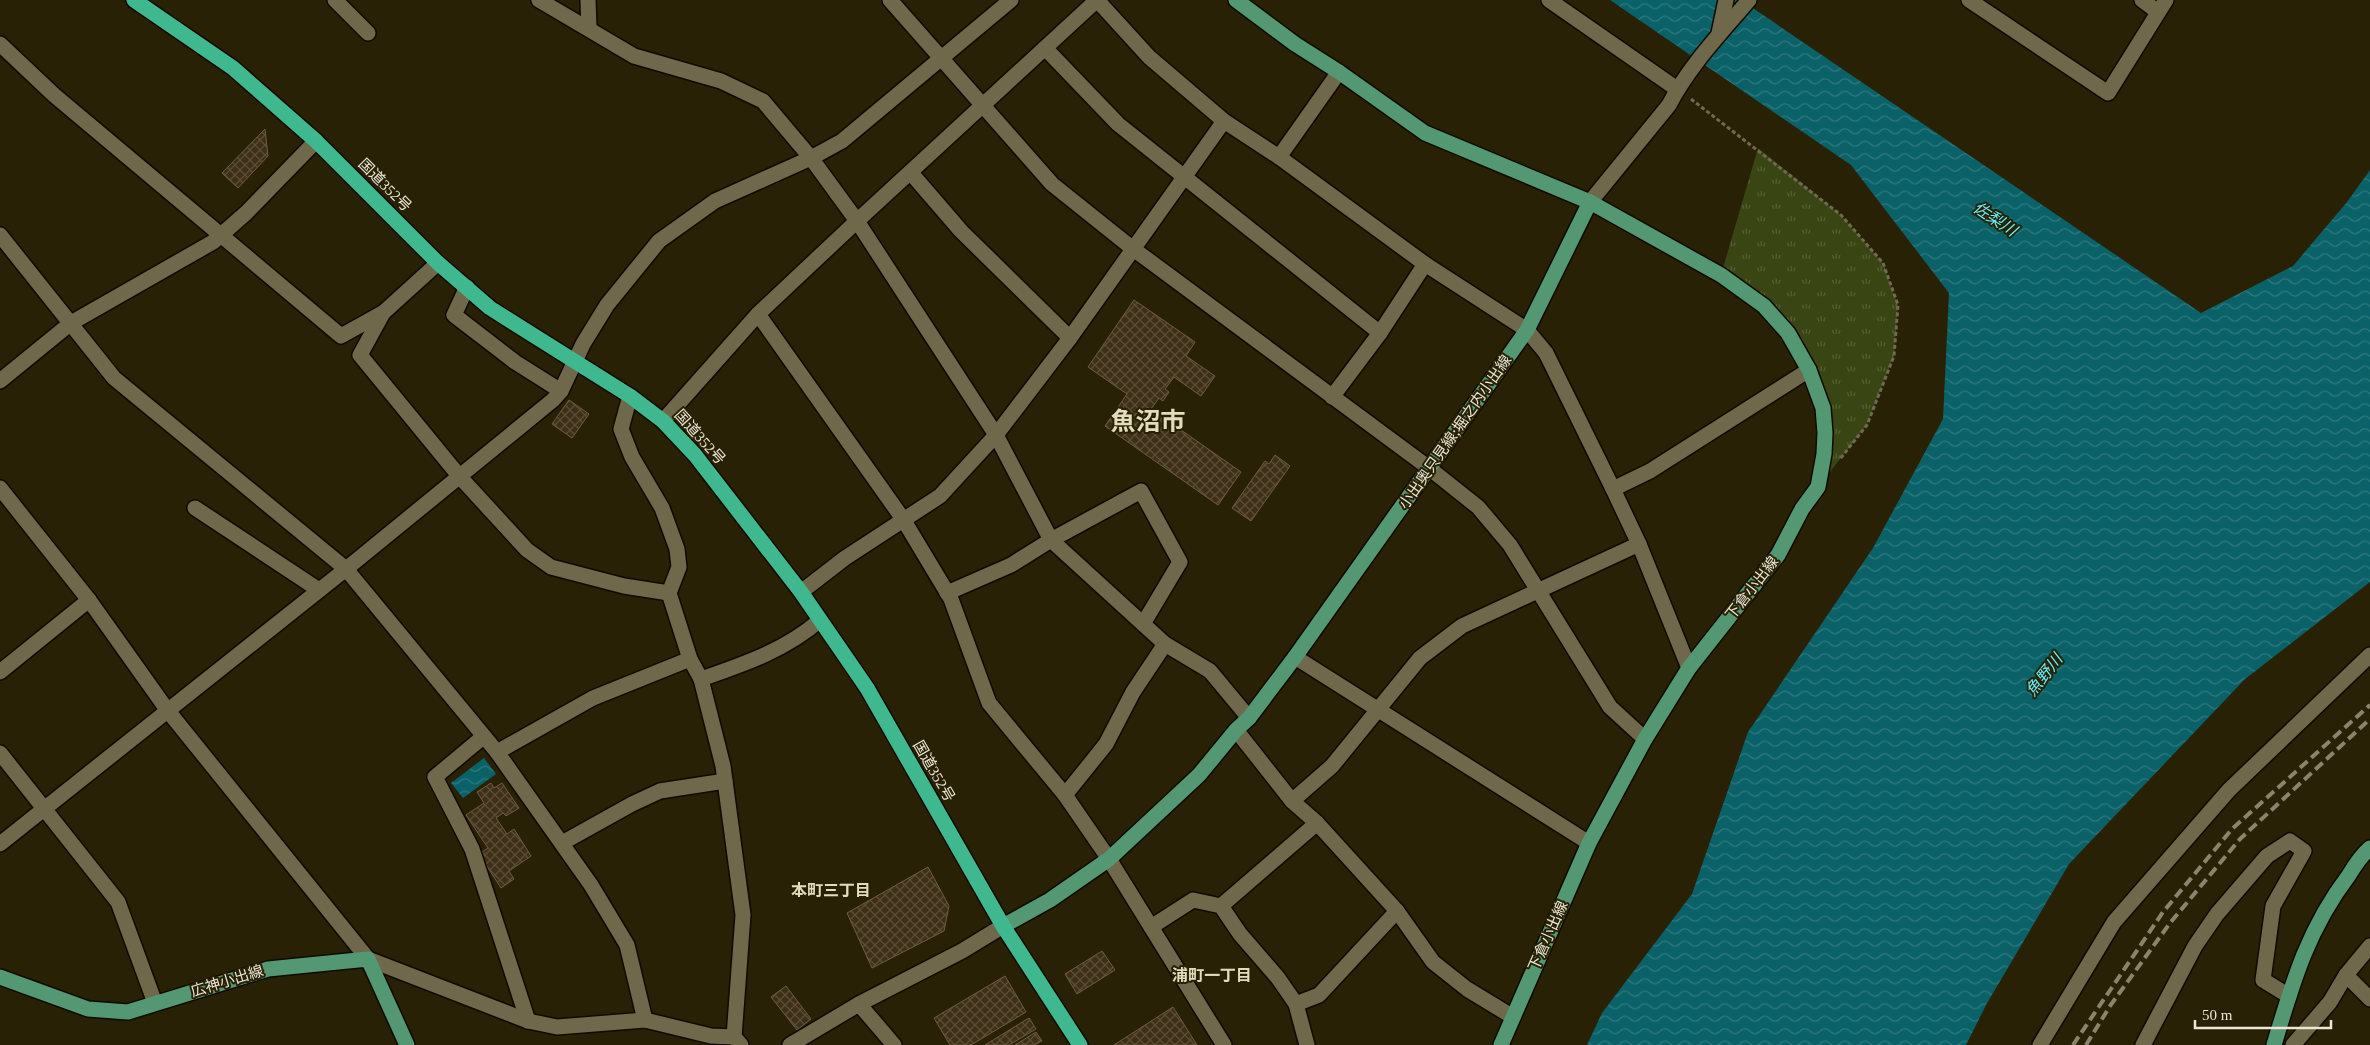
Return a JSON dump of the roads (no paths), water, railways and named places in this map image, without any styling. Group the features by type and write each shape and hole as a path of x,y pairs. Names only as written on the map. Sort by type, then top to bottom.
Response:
{"highway":[{"name":"国道352号","path":"134,0 233,68 316,142 438,263 490,308 630,396 662,421 695,455 801,592 866,688 1003,926 1080,1045"}],"main road":[{"path":"1236,0 1295,44 1339,72 1425,133 1590,202"},
{"name":"小出奥只見線;堀之内小出線","path":"1003,926 1050,900 1108,859 1199,775 1236,730 1249,718 1295,657 1526,330 1590,202"},
{"name":"下倉小出線","path":"1501,1045 1589,843 1645,739 1689,668 1778,556 1802,509 1818,487 1824,454 1823,408 1809,370 1788,333 1764,306 1721,275 1590,202"},
{"path":"2274,1045 2300,959 2314,930 2338,889 2370,848"},
{"path":"368,959 406,1045"},
{"name":"広神小出線","path":"0,977 88,1009 128,1012 268,969 368,959"}],"street":[{"path":"335,0 368,33"},
{"path":"539,0 634,56 721,81 763,101 811,158 857,221 996,435 1050,540 1165,644 1210,671 1249,718"},
{"path":"588,0 589,28"},
{"path":"890,0 1052,184 1132,248 1429,468 1478,507 1510,545 1539,589 1610,707 1645,739"},
{"path":"0,844 460,477 561,391 583,344 607,305 660,241 715,201 811,158 842,140 941,56 1011,0"},
{"path":"662,421 758,314 1097,0 1149,57 1224,121 1279,157 1425,264 1526,330 1546,353 1613,489 1639,544 1689,668"},
{"path":"1549,0 1677,89"},
{"path":"1719,34 1726,0"},
{"path":"1590,202 1669,105 1677,89 1719,34 1749,0"},
{"path":"1969,0 2108,94 2162,6 2142,0"},
{"path":"0,44 54,95 341,336 384,312 438,263"},
{"path":"1044,48 1118,124 1380,333"},
{"path":"1279,157 1339,72"},
{"path":"801,592 903,519 940,496 996,435 1070,338 1132,248 1224,121"},
{"path":"0,381 71,323 213,242 246,213 316,142"},
{"path":"911,173 961,231 1070,338"},
{"path":"0,236 114,378 346,569 460,705 483,737 497,752 562,843 591,885 627,945 644,1020"},
{"path":"1332,398 1380,333 1425,264"},
{"path":"467,287 454,315 515,362 561,391"},
{"path":"384,312 360,355 460,477 527,550 551,567 624,586 669,593"},
{"path":"758,314 903,519 947,593 989,703 1065,795 1108,859 1224,1045"},
{"path":"1613,489 1650,472 1809,370"},
{"path":"0,488 89,600 168,711 368,959 528,1021 557,1027 644,1020 738,1041 743,915 725,781 701,679 690,658 669,593 679,567 677,549 662,508 632,458 621,429 630,396"},
{"path":"947,593 1011,565 1050,540 1141,491 1180,562 1143,624"},
{"path":"195,508 319,590"},
{"path":"1292,801 1332,766 1420,658 1462,626 1639,544"},
{"path":"0,672 89,600"},
{"path":"701,679 762,657 804,634 820,620"},
{"path":"1065,795 1106,744 1133,692 1165,644"},
{"path":"2040,1045 2114,922 2229,790 2370,656"},
{"path":"1295,657 1379,708 1589,843"},
{"path":"497,752 593,698 690,658"},
{"path":"1236,730 1292,801 1317,824 1397,911 1433,962 1467,989 1513,1017"},
{"path":"483,737 435,778 472,849 528,1021"},
{"path":"0,753 118,902 155,1003"},
{"path":"562,843 632,804 660,791 725,781"},
{"path":"1222,906 1317,824"},
{"path":"2143,1045 2195,946 2217,914 2267,856 2290,841 2304,850 2273,906 2263,980 2289,996"},
{"path":"1151,927 1193,900 1222,906 1240,934 1278,978 1296,1004 1307,1045"},
{"path":"1296,1004 1319,995 1397,911"},
{"path":"790,1045 859,1004 962,951 1003,926"},
{"path":"2293,1045 2330,1002 2346,975 2370,946"},
{"path":"2346,975 2370,999"},
{"path":"859,1004 894,1045"}],"water":[{"path":"1610,0 1741,0 2201,313 2293,266 2347,202 2370,170 2370,582 2245,679 2069,864 1986,1005 1966,1045 1587,1045 1602,1013 1692,894 1748,732 1873,548 1943,419 1949,293 1851,165"},
{"path":"484,758 496,774 463,798 451,783"}],"railway":[{"path":"2073,1045 2163,912 2232,829 2370,705"},
{"path":"2086,1045 2110,1006 2170,923 2240,839 2370,719"}],"district":[{"name":"魚沼市","path":"1148,421"},
{"name":"本町三丁目","path":"831,890"},
{"name":"浦町一丁目","path":"1212,975"}],"water label":[{"name":"佐梨川","path":"1995,219"},
{"name":"魚野川","path":"2044,675"}]}
